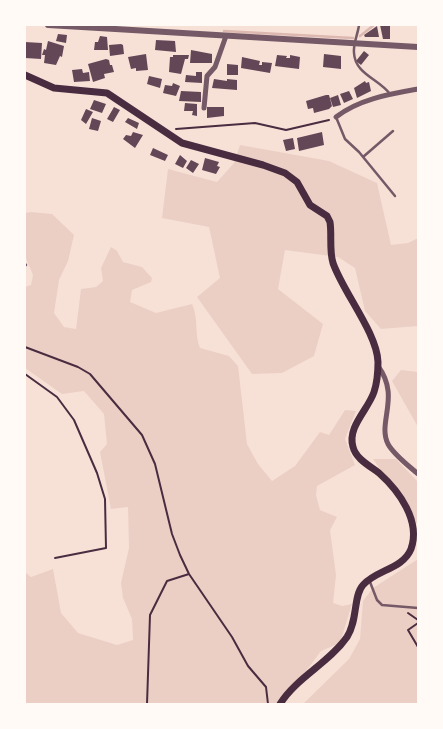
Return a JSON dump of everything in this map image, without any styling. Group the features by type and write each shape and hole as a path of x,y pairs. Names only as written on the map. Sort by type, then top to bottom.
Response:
{"main road":[{"path":"25,75 54,88 107,93 182,143 263,165 294,179 303,189 310,205 329,219 333,263 372,341 378,366 374,393 354,428 352,445 357,454 379,473 402,500 411,517 413,533 411,549 405,558 369,579 360,589 353,627 345,640 294,686 280,704"}],"street":[{"path":"48,25 418,47"},
{"path":"204,108 207,76 215,67 226,36"},
{"path":"336,118 362,103 390,94 418,90"},
{"path":"378,366 384,373 390,401 385,431 387,441 390,447 418,474"}],"lane":[{"path":"360,25 355,43 356,62 361,69 379,82 390,94"},
{"path":"336,118 345,139 363,157 395,196"},
{"path":"363,157 393,131"},
{"path":"369,579 377,600 382,605 418,608"}],"path":[{"path":"174,128 182,130 255,123 286,130 336,118"},
{"path":"25,347 78,367 101,384 111,400 142,435 151,451 169,514 172,534 189,574 232,636 248,666 266,687 268,704"},
{"path":"25,374 57,397 68,410 97,473 106,499 106,548 55,558"},
{"path":"147,704 150,615 167,581 189,574"},
{"path":"418,623 408,630 418,647"}],"shaded area":[{"path":"240,145 329,161 377,183 391,245 408,243 418,238 418,326 381,329 365,311 355,268 338,257 285,250 278,289 323,324 314,356 282,373 252,374 197,297 220,278 209,227 162,218 168,169 217,182 234,163"},
{"path":"25,213 52,214 74,235 68,261 59,280 54,313 64,327 76,329 81,289 96,287 103,281 101,268 111,247 117,251 123,262 142,267 152,278 151,282 132,290 130,302 156,313 192,304 200,348 229,356 238,366 247,444 258,464 272,481 295,466 320,432 329,435 345,410 356,411 345,439 355,465 317,486 316,495 320,510 337,517 330,530 336,575 333,603 342,606 352,604 340,643 321,651 282,704 25,704 25,572 31,577 53,569 61,613 78,633 117,645 133,640 132,619 123,598 121,583 129,548 128,507 111,509 100,452 107,444 104,414 84,391 62,394 25,368 25,287 31,285 33,275 25,256"},
{"path":"401,370 418,372 418,427 392,381"},
{"path":"373,459 396,459 418,482 418,525"},
{"path":"418,559 418,704 303,704 349,659 360,639 363,601 373,588"}],"building":[{"path":"380,25 390,25 390,39 383,39"},
{"path":"377,26 379,37 365,37 364,35"},
{"path":"58,34 67,35 66,43 56,41"},
{"path":"100,36 107,37 108,50 94,50 95,42 98,42"},
{"path":"156,40 175,41 176,52 155,50"},
{"path":"48,41 64,46 62,57 60,56 56,65 44,63 45,55 42,55 44,49 46,50"},
{"path":"25,42 42,43 41,59 25,58"},
{"path":"109,45 123,45 124,54 110,56"},
{"path":"191,50 212,54 212,63 190,63"},
{"path":"364,51 369,55 361,65 356,61"},
{"path":"146,54 148,70 136,71 136,68 131,69 128,57"},
{"path":"324,54 341,56 341,69 323,67"},
{"path":"173,55 189,55 188,59 185,59 181,74 169,72 170,57 173,57"},
{"path":"277,55 287,56 286,58 290,58 290,55 300,57 299,69 275,66"},
{"path":"242,57 260,61 259,65 262,65 262,62 272,63 270,73 241,68"},
{"path":"106,59 109,60 114,72 104,74 105,78 93,82 88,64"},
{"path":"227,64 238,65 238,75 227,75"},
{"path":"82,69 83,73 89,72 90,81 74,82 72,70"},
{"path":"196,72 202,72 202,83 185,82 186,75 196,76"},
{"path":"149,76 162,79 160,88 147,84"},
{"path":"214,79 237,80 237,90 212,88"},
{"path":"365,81 366,83 369,82 371,91 357,98 354,88"},
{"path":"173,83 180,86 176,96 163,93 165,85 172,86"},
{"path":"181,91 201,92 201,102 179,101"},
{"path":"349,91 353,99 344,103 340,94"},
{"path":"329,95 332,106 329,109 314,113 313,108 308,109 306,101"},
{"path":"338,95 341,105 333,107 330,98"},
{"path":"94,100 106,104 102,113 90,109"},
{"path":"185,103 197,104 197,116 192,115 193,111 184,111"},
{"path":"114,107 120,110 113,122 107,119"},
{"path":"207,107 224,107 224,116 207,118"},
{"path":"86,109 93,112 86,124 81,120"},
{"path":"92,118 101,121 98,131 89,129"},
{"path":"128,118 139,123 137,129 125,122"},
{"path":"133,132 143,135 135,148 123,139 126,135 131,136"},
{"path":"322,132 324,145 299,151 297,138"},
{"path":"293,138 295,149 286,151 283,140"},
{"path":"153,148 168,155 165,161 150,155"},
{"path":"180,155 187,161 183,168 175,164"},
{"path":"205,158 219,162 217,166 220,167 216,174 202,170"},
{"path":"191,160 199,164 193,173 186,168"}],"waterway":[{"path":"360,36 374,25"},
{"path":"224,31 353,38"}]}
